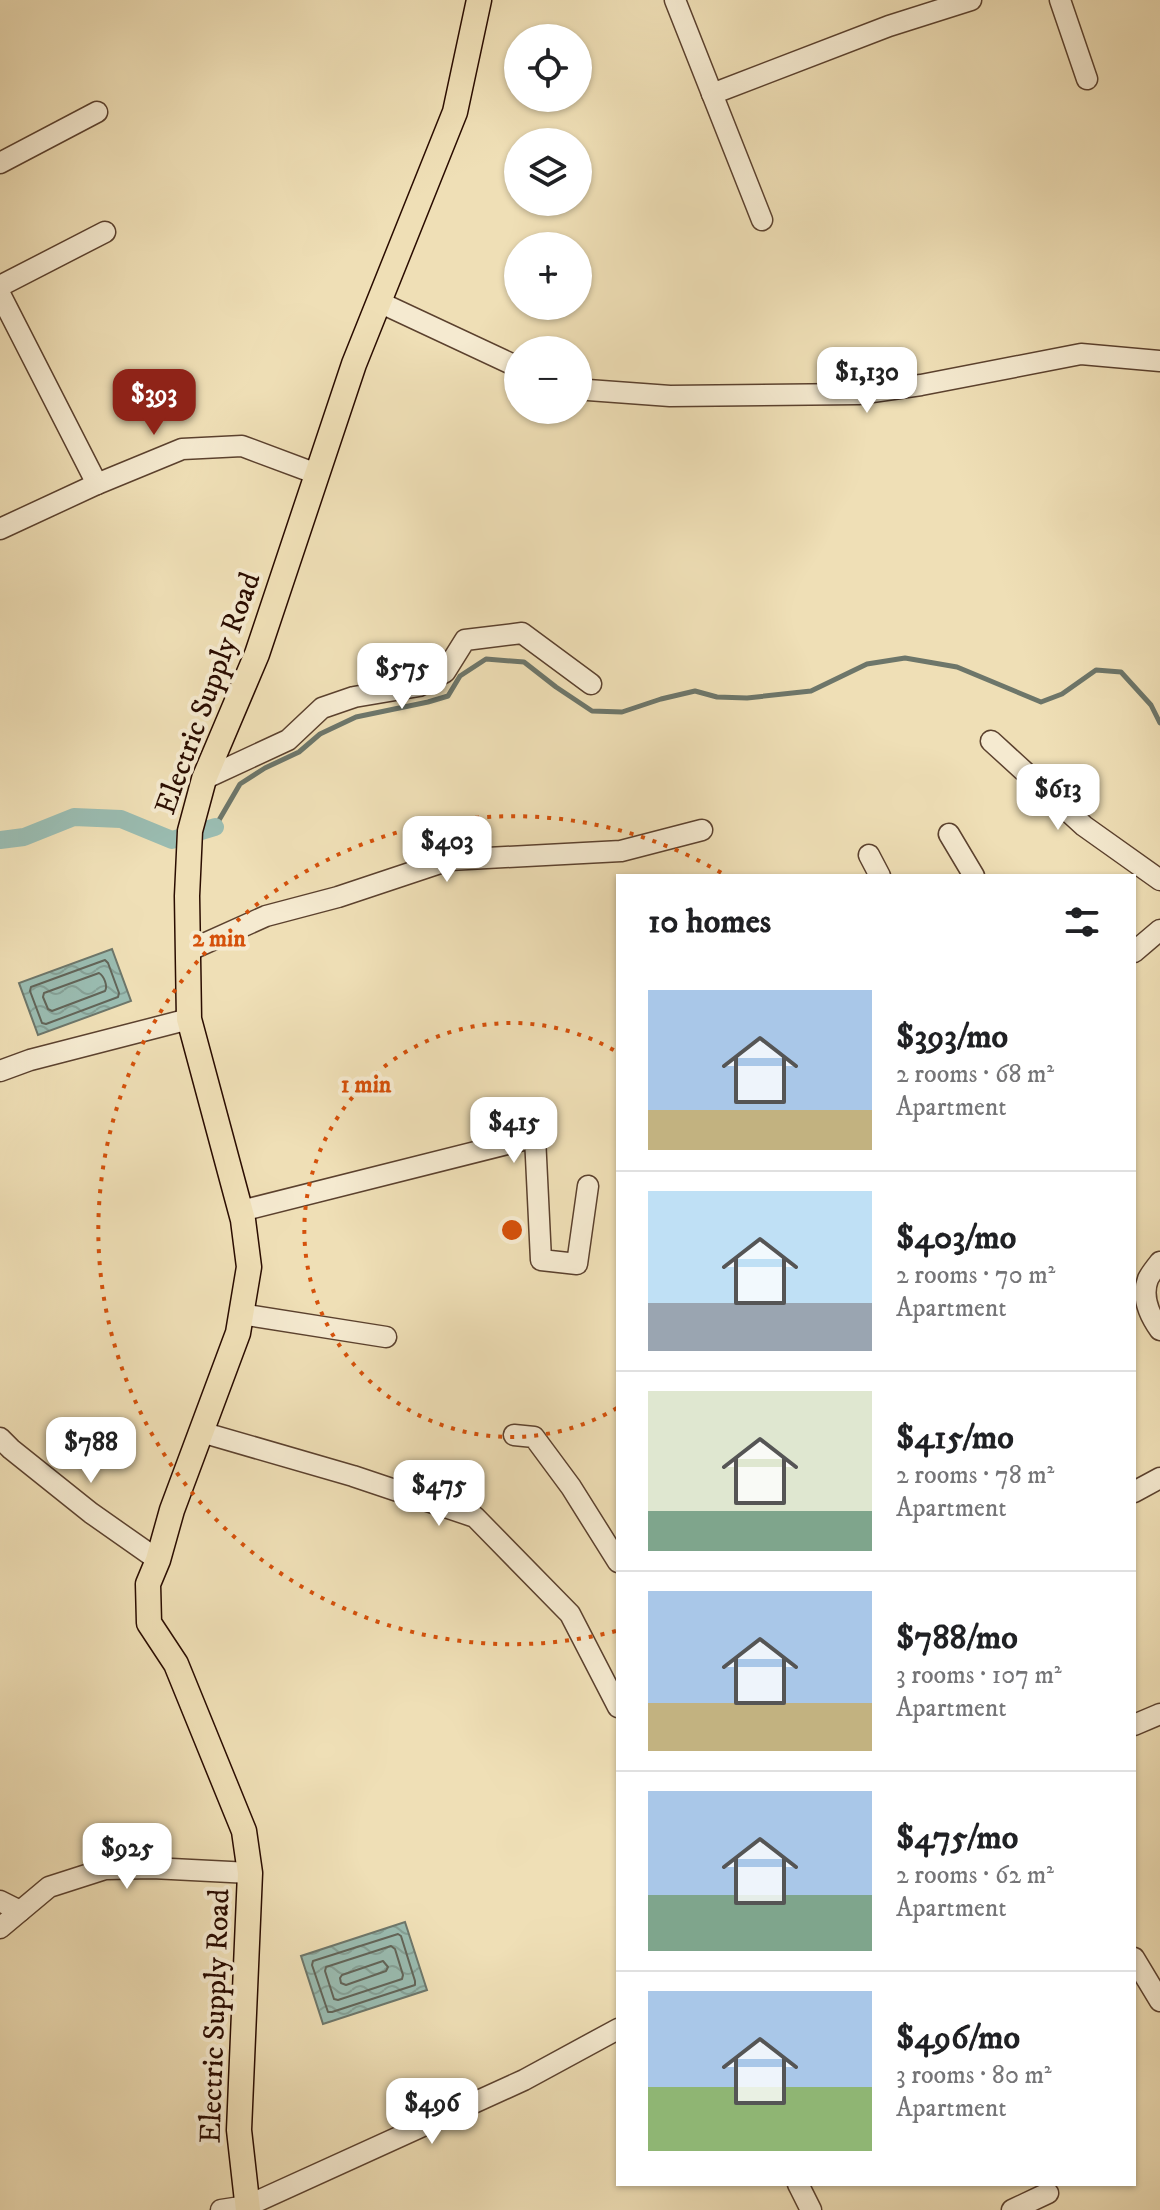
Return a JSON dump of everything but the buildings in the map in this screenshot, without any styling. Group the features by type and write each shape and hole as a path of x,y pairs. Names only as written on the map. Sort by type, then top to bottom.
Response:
{"main road":[{"name":"Electric Supply Road","path":"248,2208 239,2130 250,1873 244,1831 176,1664 149,1623 148,1584 238,1333 249,1267 241,1211 189,1019 187,896 190,831 204,779 257,654 354,364 455,112 479,0"}],"street":[{"path":"675,0 762,220"},
{"path":"712,94 889,26 971,0"},
{"path":"1060,0 1087,79"},
{"path":"0,163 97,112"},
{"path":"0,286 105,232"},
{"path":"0,294 97,484"},
{"path":"379,302 504,360"},
{"path":"592,388 670,396 858,394 1081,354 1160,361"},
{"path":"0,529 182,449 242,446 317,474"},
{"path":"204,779 288,740 322,708 354,697 419,686 445,672 465,640 522,633 591,684"},
{"path":"991,741 1084,826 1160,880"},
{"path":"188,951 266,916 338,897 449,860 621,851 702,830"},
{"path":"949,834 973,874"},
{"path":"869,855 879,874"},
{"path":"1136,950 1160,930"},
{"path":"0,1071 30,1060 189,1019"},
{"path":"241,1211 535,1137 541,1260 577,1264 588,1186"},
{"path":"1160,1262 1148,1280 1147,1292 1148,1312 1160,1330"},
{"path":"241,1314 386,1337"},
{"path":"201,1432 353,1476 475,1517 570,1614 616,1703"},
{"path":"514,1435 534,1437 571,1487 616,1559"},
{"path":"0,1438 91,1513 158,1560"},
{"path":"1136,1491 1160,1478"},
{"path":"1136,1724 1160,1714"},
{"path":"0,1928 49,1887 105,1869 250,1873"},
{"path":"0,1901 20,1911"},
{"path":"1136,1961 1160,2001"},
{"path":"221,2210 248,2208 524,2080 616,2030"},
{"path":"799,2186 811,2210"},
{"path":"1012,2210 1048,2193"}],"water":[{"path":"112,949 131,1001 38,1035 19,983"},
{"path":"405,1922 427,1990 323,2024 301,1956"}],"waterway":[{"path":"215,827 240,784 265,768 299,752 320,734 356,717 448,696 460,676 486,659 524,662 592,711 622,712 695,691 717,697 747,698 811,691 867,664 905,658 957,667 1041,702 1062,694 1096,670 1121,672 1151,705 1160,723"},
{"path":"0,840 24,837 74,817 121,819 172,840 215,827"}]}
